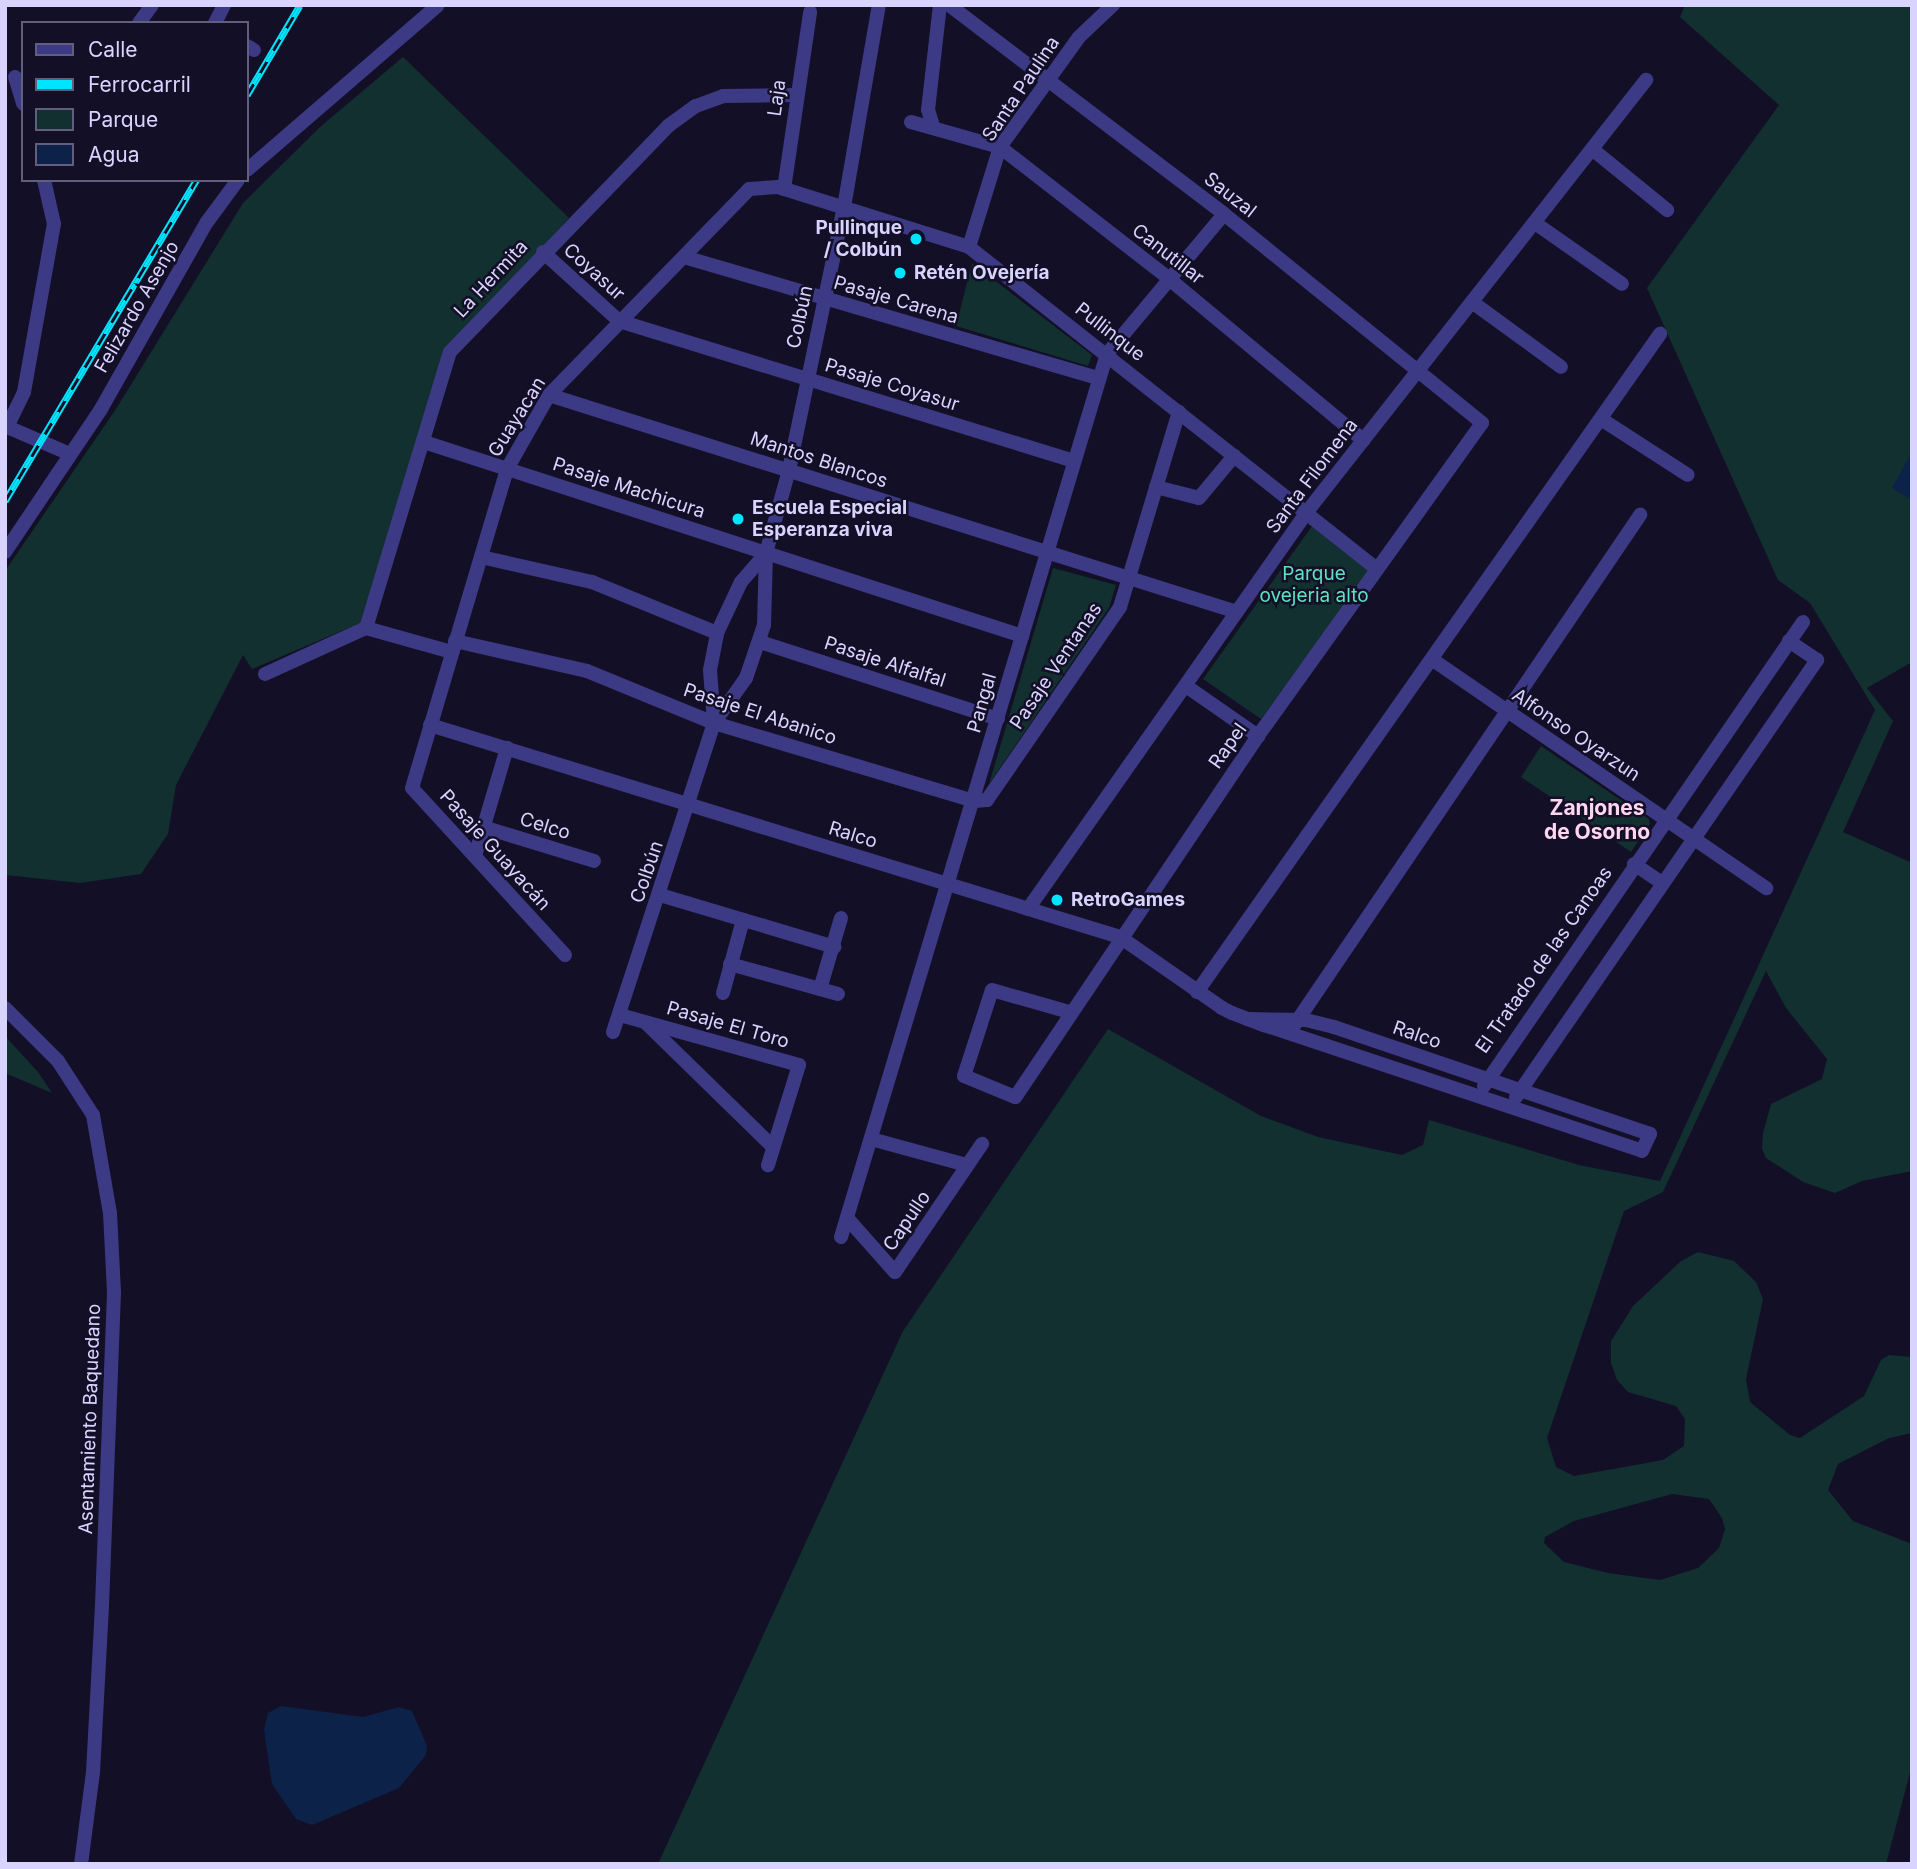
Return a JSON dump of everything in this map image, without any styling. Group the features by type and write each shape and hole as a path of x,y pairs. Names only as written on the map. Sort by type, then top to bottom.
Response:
{"street":[{"path":"140,21 152,5"},
{"path":"216,21 224,5"},
{"path":"248,169 438,5"},
{"name":"Colbún","path":"714,723 737,695 760,642 768,589 766,553 789,470 844,207 879,5"},
{"path":"933,126 928,110 940,5"},
{"name":"Sauzal","path":"949,5 1224,214 1482,423"},
{"name":"Santa Paulina","path":"969,247 1000,147 1079,37 1109,6"},
{"name":"Laja","path":"784,189 810,12"},
{"path":"15,77 21,97"},
{"name":"Santa Filomena","path":"1028,909 1306,513 1646,79"},
{"name":"La Hermita","path":"366,628 450,352 543,252 668,126 696,106 723,96 797,94"},
{"name":"Canutillar","path":"911,122 1000,147 1168,278 1363,440"},
{"path":"1592,149 1667,210"},
{"path":"5,552 69,454 6,426 24,392 54,224 44,182"},
{"name":"Felizardo Asenjo","path":"69,454 117,381 207,222 237,182"},
{"name":"Guayacan","path":"430,725 507,469 549,395 742,194 764,185 784,189"},
{"name":"Pullinque","path":"784,189 969,247 1377,569"},
{"name":"Pangal","path":"841,1237 950,884 1107,354 1224,214"},
{"path":"1535,223 1622,284"},
{"name":"Coyasur","path":"543,252 619,320"},
{"name":"Pasaje Carena","path":"684,257 1099,378"},
{"path":"1472,302 1561,367"},
{"name":"Pasaje Coyasur","path":"619,320 1074,461"},
{"path":"1197,992 1660,334"},
{"name":"Mantos Blancos","path":"549,395 1237,612"},
{"name":"Pasaje Ventanas","path":"974,801 987,800 1114,616 1129,578 1179,412"},
{"path":"1601,419 1688,475"},
{"name":"Rapel","path":"1069,1012 992,990 964,1076 1015,1097 1069,1012 1258,736 1482,423"},
{"name":"Pasaje Machicura","path":"424,442 1022,636"},
{"path":"1156,487 1199,498 1234,456"},
{"path":"1289,1034 1505,710 1640,515"},
{"name":"Colbún","path":"613,1032 690,805 714,723 710,670 717,633 736,590 766,553"},
{"path":"481,557 592,582 717,633"},
{"name":"El Tratado de las Canoas","path":"1479,1097 1487,1079 1633,864 1803,622"},
{"path":"265,674 366,628 453,646"},
{"path":"1511,1108 1519,1090 1816,660 1789,641"},
{"name":"Pasaje Alfalfal","path":"760,642 998,719"},
{"name":"Pasaje El Abanico","path":"453,646 587,671 714,723 974,801"},
{"name":"Alfonso Oyarzun","path":"1433,660 1766,888"},
{"path":"1186,685 1258,736"},
{"name":"Ralco","path":"430,725 1120,937 1197,992 1247,1019 1289,1034 1642,1151 1650,1134 1334,1027 1297,1019 1247,1019"},
{"name":"Pasaje Guayacán","path":"430,725 412,788 565,955"},
{"path":"475,856 507,748"},
{"name":"Celco","path":"484,827 594,861"},
{"path":"1633,864 1662,883"},
{"path":"660,895 834,947"},
{"path":"820,989 841,918"},
{"path":"723,993 743,920"},
{"path":"730,964 838,994"},
{"name":"Asentamiento Baquedano","path":"5,1008 58,1060 93,1115 110,1213 114,1293 102,1606 93,1772 81,1864"},
{"name":"Pasaje El Toro","path":"620,1015 799,1065 768,1165"},
{"name":"Pasaje El Toro","path":"645,1022 773,1147"},
{"path":"871,1139 967,1165"},
{"name":"Capullo","path":"847,1218 895,1272 982,1144"}],"green space":[{"path":"1685,5 1912,5 1912,662 1867,688 1893,721 1843,832 1912,863 1912,1171 1862,1181 1835,1193 1803,1182 1766,1158 1762,1149 1763,1133 1771,1104 1822,1079 1827,1059 1786,1008 1766,971 1663,1192 1624,1211 1547,1438 1556,1467 1574,1476 1663,1460 1684,1446 1685,1419 1676,1406 1628,1392 1617,1380 1611,1363 1611,1341 1633,1306 1681,1261 1698,1252 1734,1261 1756,1282 1763,1299 1746,1379 1750,1402 1790,1435 1800,1438 1864,1396 1881,1360 1889,1355 1912,1357 1912,1433 1889,1438 1838,1464 1828,1490 1853,1521 1912,1544 1912,1765 1886,1864 658,1864 903,1331 1108,1029 1261,1116 1318,1137 1402,1155 1423,1145 1429,1120 1579,1165 1660,1181 1875,710 1810,603 1778,580 1647,288 1779,105 1680,17","holes":["1672,1494 1709,1499 1722,1518 1725,1529 1719,1548 1698,1568 1660,1580 1608,1573 1564,1562 1544,1543 1545,1537 1574,1521"]},
{"path":"403,57 569,218 449,348 360,623 252,669 243,655 176,785 168,834 141,874 80,883 5,875 5,571 116,409 243,203 320,127"},
{"path":"972,263 1092,355 1088,366 956,326"},
{"name":"Parque ovejeria alto","path":"1312,526 1369,571 1261,719 1203,679"},
{"path":"1053,568 1116,585 1109,608 989,784"},
{"path":"1541,746 1649,819 1650,824 1631,852 1521,777"},
{"path":"5,1036 38,1072 52,1093 5,1073"}],"water":[{"path":"1912,452 1912,500 1892,488"},
{"path":"281,1706 363,1717 399,1707 412,1711 427,1746 426,1755 399,1788 312,1825 296,1819 272,1784 264,1730 268,1713"}],"railway":[{"path":"248,93 300,5"},
{"path":"5,501 195,182"}],"place":[{"name":"Pullinque / Colbún","path":"916,239"},
{"name":"Retén Ovejería","path":"900,273"},
{"name":"Escuela Especial Esperanza viva","path":"738,519"},
{"name":"RetroGames","path":"1057,900"}],"district":[{"name":"Zanjones de Osorno","path":"1597,820"}]}
